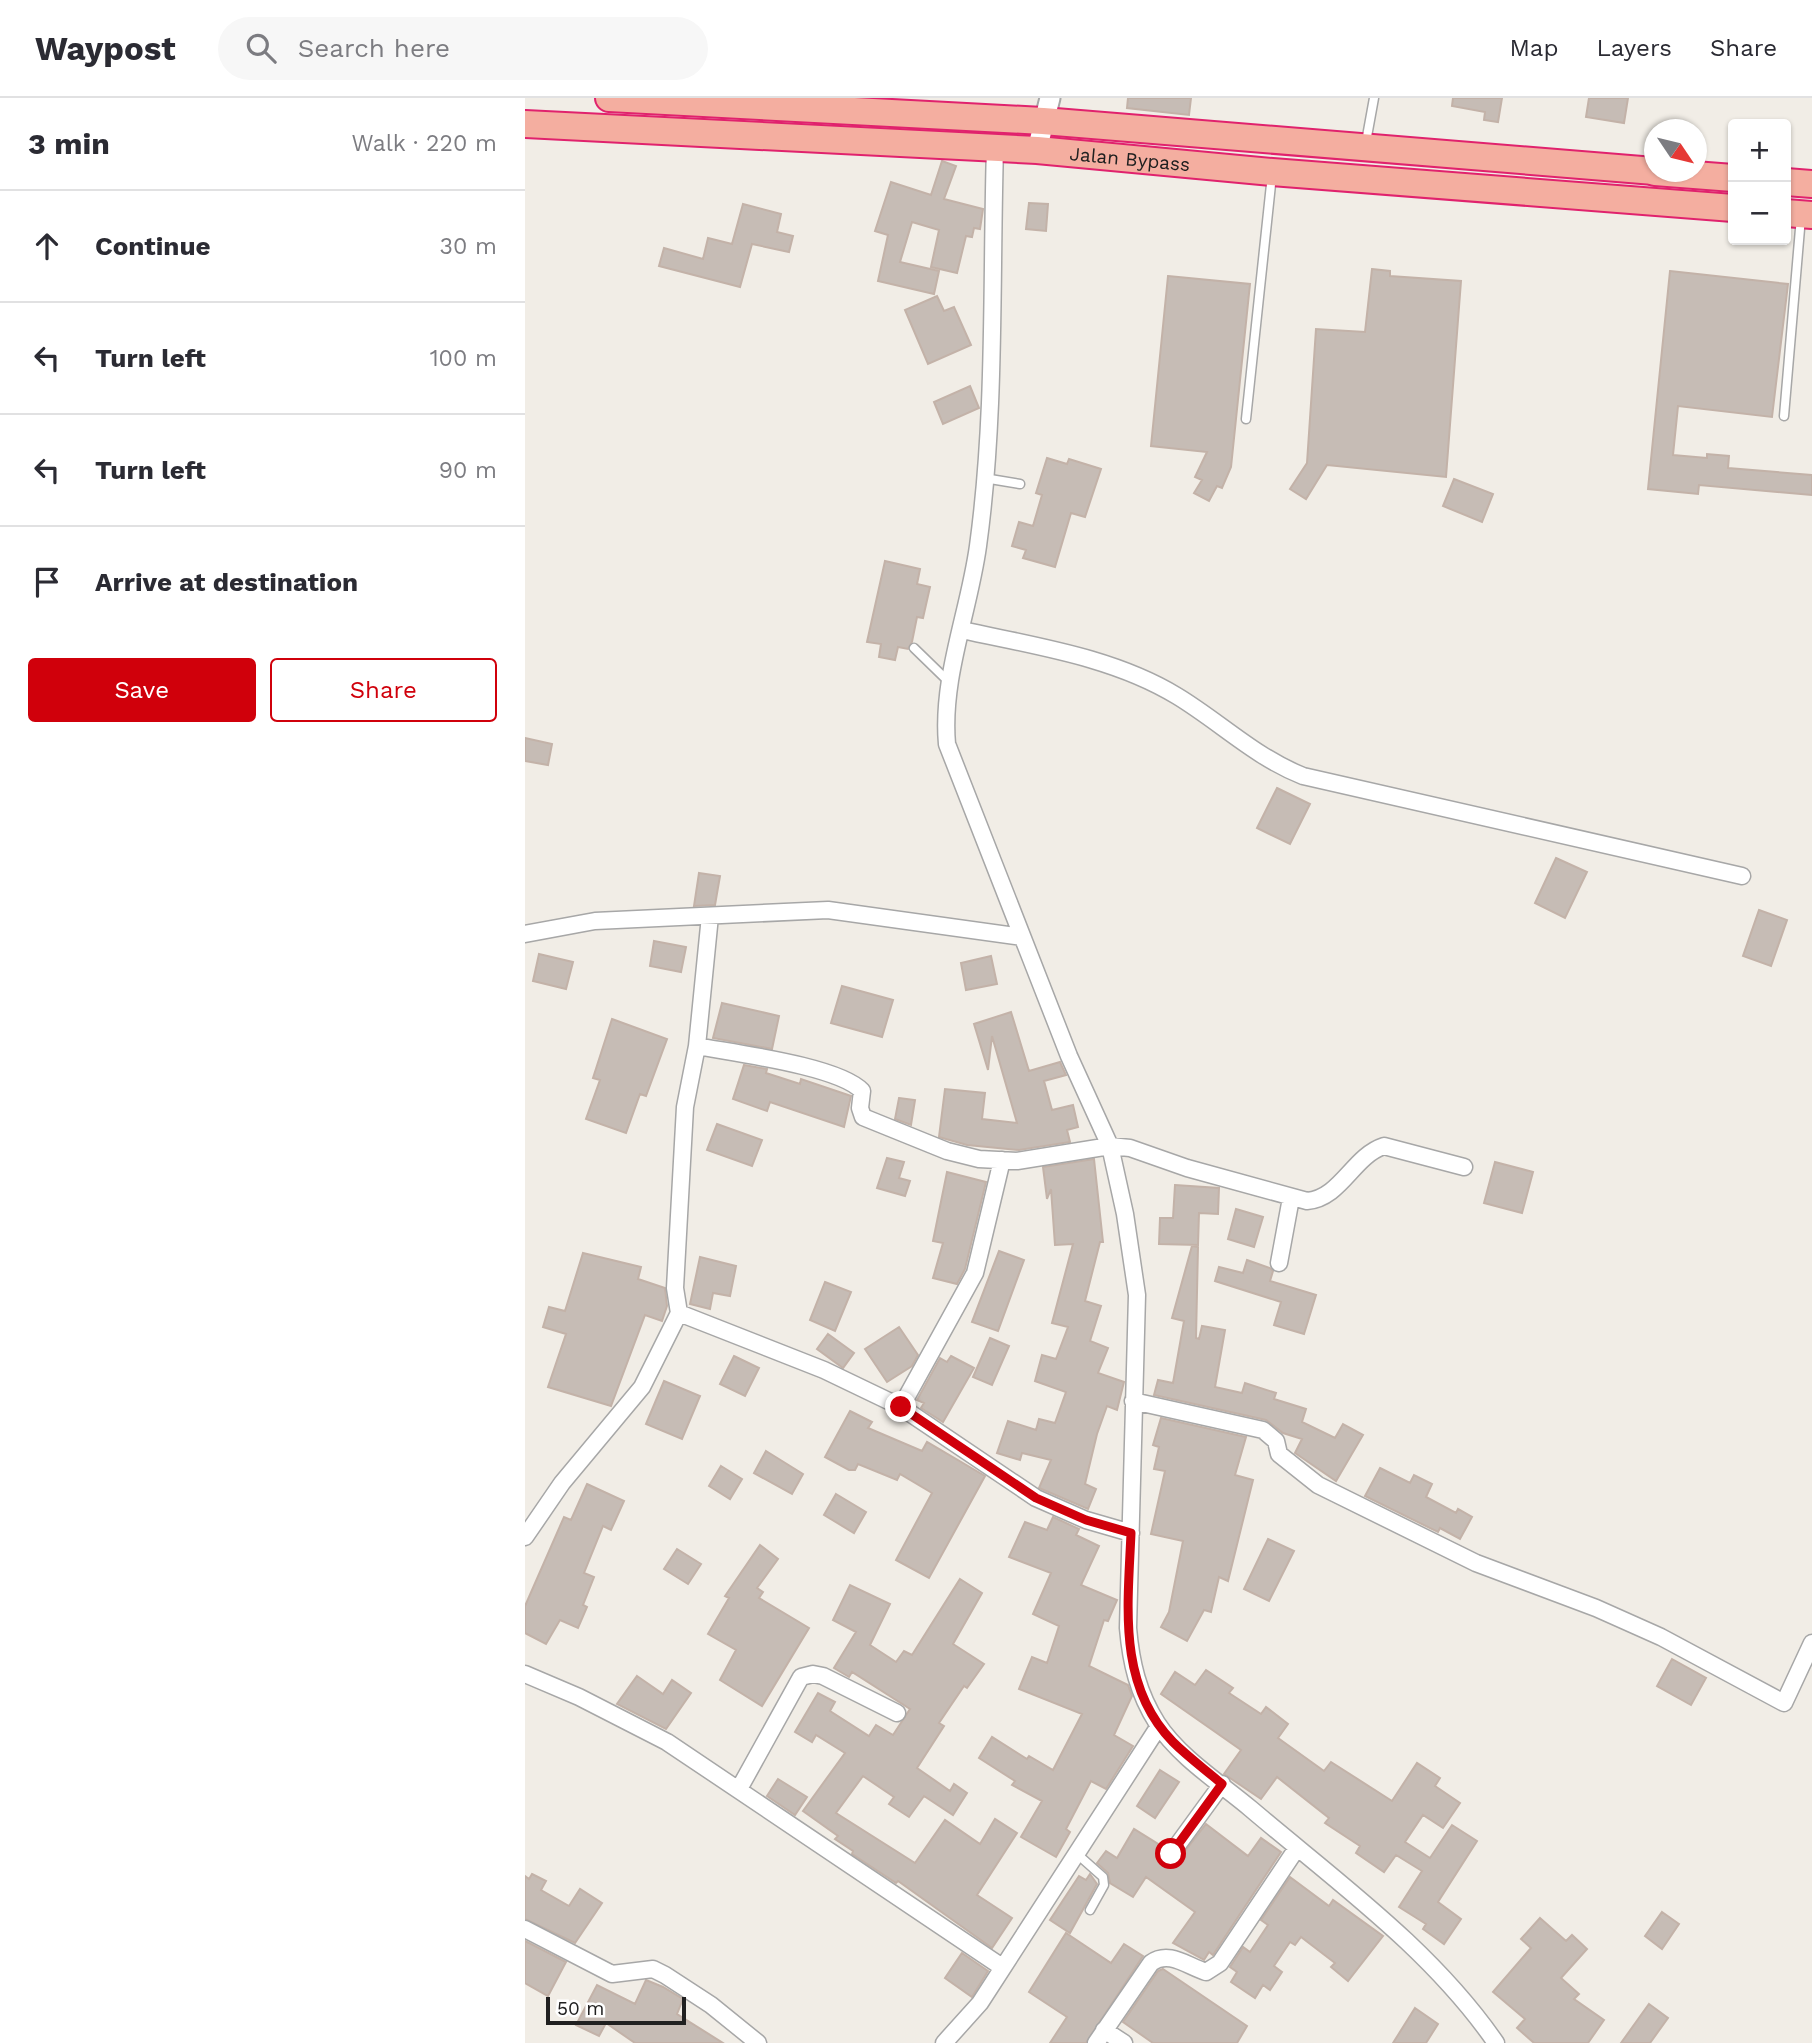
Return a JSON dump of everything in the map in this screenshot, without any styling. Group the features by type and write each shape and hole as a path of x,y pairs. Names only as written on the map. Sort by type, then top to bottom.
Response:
{"highway":[{"name":"Jalan Bypass","path":"609,98 1046,109 1365,149 1644,171"},
{"name":"Jalan Bypass","path":"525,124 1037,150 1272,172 1728,208"},
{"name":"Jalan Bypass","path":"1707,176 1728,178"},
{"path":"1791,182 1812,184"}],"street":[{"path":"1037,150 1046,109"},
{"path":"995,148 990,401 984,478 978,545 945,713 949,754 1069,1056 1109,1146 1125,1214 1137,1295 1128,1628 1130,1655 1143,1700 1173,1742 1398,1933 1449,1983 1496,2043"},
{"path":"962,630 1073,654 1135,676 1176,695 1267,760 1303,776 1742,876"},
{"path":"525,934 595,921 828,910 1023,937"},
{"path":"525,1537 562,1483 642,1387 679,1313 675,1288 685,1107 697,1045 710,916"},
{"path":"697,1045 785,1063 849,1080 862,1091 861,1113 869,1120 947,1151 979,1159 1017,1161 1109,1146 1142,1151 1291,1198 1319,1200 1333,1191 1372,1150 1384,1146 1465,1167"},
{"path":"901,1407 975,1273 1002,1160"},
{"path":"1279,1263 1291,1198"},
{"path":"679,1313 824,1370 901,1407 1036,1498 1086,1520 1131,1533"},
{"path":"1133,1401 1263,1430 1276,1441 1279,1454 1318,1485 1476,1563 1595,1608 1661,1637 1784,1703 1812,1643"},
{"path":"525,1674 657,1737 739,1789 1002,1967"},
{"path":"739,1789 801,1678 813,1674 823,1676 897,1713"},
{"path":"944,2043 980,2003 1159,1726"},
{"path":"1171,1854 1222,1784"},
{"path":"1124,2043 1100,2037 1151,1963 1159,1957 1175,1959 1206,1972 1215,1968 1297,1848"},
{"path":"525,1928 612,1974 653,1969 666,1975 711,2005 758,2043"}],"lane":[{"path":"1365,149 1374,98"},
{"path":"1246,419 1272,172"},
{"path":"1784,416 1800,214"},
{"path":"984,478 1020,484"},
{"path":"914,648 949,682"},
{"path":"1076,1853 1103,1877 1104,1885 1090,1910"}],"building":[{"path":"1128,98 1191,98 1189,115 1127,108"},
{"path":"1453,98 1502,98 1498,122 1484,120 1485,112 1452,106"},
{"path":"1589,98 1628,98 1624,123 1586,117"},
{"path":"942,161 956,166 944,199 983,209 980,229 974,228 972,237 966,236 957,273 931,267 939,230 912,222 900,262 939,271 934,294 878,281 888,235 875,231 891,182 931,195"},
{"path":"1029,203 1048,204 1046,231 1026,229"},
{"path":"743,204 781,214 777,232 793,236 789,252 752,244 740,287 659,266 664,248 703,259 708,238 732,244"},
{"path":"1372,269 1390,271 1390,276 1461,281 1446,477 1327,465 1306,499 1290,489 1307,463 1316,329 1365,332"},
{"path":"1670,271 1788,284 1772,417 1678,406 1673,455 1707,458 1707,454 1729,456 1728,468 1812,475 1812,495 1699,485 1698,494 1648,489"},
{"path":"1168,276 1250,284 1231,467 1222,488 1217,486 1209,501 1194,493 1202,480 1195,477 1207,452 1151,446"},
{"path":"937,296 944,311 954,307 971,345 928,364 905,310"},
{"path":"970,386 979,408 943,424 934,402"},
{"path":"1047,458 1067,464 1069,459 1101,469 1085,517 1071,513 1055,567 1023,558 1026,550 1012,546 1019,522 1033,526 1042,495 1036,493"},
{"path":"1454,479 1493,494 1482,522 1443,506"},
{"path":"885,561 920,569 917,584 930,587 923,618 917,617 912,642 908,649 898,647 895,660 879,657 881,644 867,642"},
{"path":"525,738 552,744 548,765 525,761"},
{"path":"1277,788 1310,804 1290,844 1257,828"},
{"path":"1556,858 1587,872 1565,918 1535,903"},
{"path":"699,873 720,876 715,905 694,906"},
{"path":"1759,910 1787,920 1771,966 1743,956"},
{"path":"654,941 686,947 681,972 650,966"},
{"path":"539,954 573,962 566,989 533,981"},
{"path":"991,956 997,984 966,990 961,963"},
{"path":"842,986 893,1000 882,1037 831,1023"},
{"path":"722,1003 779,1016 772,1049 713,1038"},
{"path":"1011,1012 1029,1071 1060,1062 1066,1075 1044,1081 1052,1110 1073,1105 1078,1127 1067,1130 1070,1142 1019,1150 967,1145 939,1137 945,1089 985,1093 982,1119 1017,1123 992,1036 988,1070 974,1024"},
{"path":"612,1019 667,1039 646,1096 640,1094 626,1133 586,1119 600,1080 593,1078"},
{"path":"744,1065 767,1069 766,1073 800,1084 801,1079 851,1096 844,1127 770,1102 767,1111 733,1099"},
{"path":"899,1098 915,1100 911,1125 895,1119"},
{"path":"717,1124 762,1140 752,1166 707,1150"},
{"path":"887,1158 904,1162 899,1178 910,1181 905,1196 877,1188"},
{"path":"1094,1159 1103,1242 1100,1242 1085,1301 1101,1306 1090,1341 1108,1348 1098,1373 1124,1382 1117,1410 1107,1406 1097,1434 1085,1484 1096,1489 1088,1509 1039,1488 1051,1460 1022,1453 1020,1460 997,1453 1008,1421 1036,1430 1039,1419 1055,1423 1066,1392 1035,1381 1042,1355 1056,1359 1068,1327 1052,1323 1073,1244 1055,1245 1051,1189 1047,1199 1043,1167"},
{"path":"1495,1162 1533,1172 1522,1213 1484,1203"},
{"path":"947,1172 986,1182 965,1269 957,1284 933,1278 943,1243 933,1241"},
{"path":"1175,1185 1219,1188 1218,1214 1199,1213 1198,1245 1159,1244 1160,1218 1173,1218"},
{"path":"1236,1209 1263,1217 1254,1247 1228,1239"},
{"path":"1192,1246 1198,1247 1196,1338 1199,1339 1202,1326 1225,1330 1215,1387 1242,1393 1245,1383 1276,1393 1274,1399 1306,1409 1302,1422 1335,1438 1343,1424 1363,1435 1336,1481 1295,1453 1302,1439 1283,1433 1266,1420 1154,1395 1158,1380 1173,1383 1184,1321 1172,1318"},
{"path":"999,1251 1024,1260 998,1331 972,1322"},
{"path":"583,1253 641,1267 638,1279 665,1288 667,1306 662,1321 645,1315 611,1406 548,1387 566,1334 543,1327 549,1307 565,1311"},
{"path":"700,1257 736,1266 730,1296 713,1293 710,1309 690,1304"},
{"path":"1247,1260 1270,1268 1273,1271 1270,1281 1316,1295 1304,1334 1274,1325 1281,1302 1215,1281 1219,1267 1243,1273"},
{"path":"825,1282 851,1292 835,1331 810,1320"},
{"path":"899,1327 918,1355 912,1366 887,1382 865,1349"},
{"path":"828,1334 854,1353 843,1368 817,1349"},
{"path":"990,1338 1009,1346 992,1385 973,1377"},
{"path":"734,1356 759,1368 745,1396 720,1384"},
{"path":"951,1356 974,1368 943,1422 921,1408 924,1403 917,1400 940,1358 947,1362"},
{"path":"664,1381 700,1396 682,1439 646,1424"},
{"path":"850,1411 872,1422 868,1428 922,1451 927,1442 985,1476 929,1578 896,1560 932,1493 900,1474 897,1480 858,1464 855,1470 849,1470 825,1457"},
{"path":"1161,1418 1246,1437 1235,1475 1253,1480 1228,1581 1219,1577 1211,1612 1204,1610 1187,1641 1161,1627 1169,1612 1183,1541 1151,1534 1165,1471 1154,1469 1159,1447 1153,1445"},
{"path":"766,1451 803,1474 792,1494 754,1473"},
{"path":"721,1466 742,1479 730,1499 709,1486"},
{"path":"1380,1468 1410,1483 1414,1475 1432,1484 1426,1497 1456,1513 1458,1509 1472,1517 1460,1539 1440,1528 1438,1532 1365,1496"},
{"path":"587,1484 624,1501 611,1530 603,1526 584,1573 594,1577 583,1605 587,1607 578,1628 560,1620 546,1644 525,1633 525,1606 564,1517 571,1520"},
{"path":"836,1494 866,1512 854,1533 824,1515"},
{"path":"1053,1517 1079,1529 1076,1535 1099,1546 1081,1585 1117,1600 1108,1621 1104,1620 1089,1666 1128,1685 1132,1696 1114,1735 1133,1746 1106,1789 1091,1781 1066,1829 1070,1832 1056,1857 1021,1837 1042,1801 1012,1785 1015,1781 979,1758 992,1737 1027,1759 1029,1756 1053,1770 1082,1714 1019,1689 1032,1657 1047,1663 1059,1626 1033,1614 1051,1573 1009,1557 1025,1522 1047,1530"},
{"path":"1268,1539 1294,1551 1269,1601 1244,1589"},
{"path":"760,1545 778,1559 757,1588 763,1592 759,1598 809,1628 762,1706 720,1680 736,1650 708,1634 729,1598 725,1596"},
{"path":"677,1549 701,1564 688,1584 664,1569"},
{"path":"960,1579 982,1593 953,1644 984,1664 967,1688 964,1686 939,1723 944,1726 917,1768 950,1791 954,1784 967,1793 953,1815 924,1796 909,1817 889,1804 894,1797 863,1776 836,1813 915,1863 945,1820 980,1844 995,1819 1017,1833 977,1895 1012,1918 992,1948 898,1881 896,1883 852,1854 853,1851 835,1839 838,1836 803,1811 845,1753 816,1735 812,1742 795,1732 818,1693 835,1702 830,1711 869,1736 876,1725 893,1735 910,1709 852,1672 849,1677 834,1668 856,1632 833,1620 850,1585 890,1604 870,1645 896,1662 904,1651 912,1655"},
{"path":"1672,1659 1706,1678 1691,1705 1657,1686"},
{"path":"1206,1670 1233,1688 1229,1693 1261,1714 1266,1707 1288,1724 1278,1738 1324,1771 1331,1762 1392,1801 1417,1763 1440,1778 1435,1786 1460,1803 1443,1828 1423,1815 1405,1842 1430,1858 1452,1825 1477,1841 1438,1902 1461,1919 1444,1944 1423,1929 1426,1924 1399,1907 1422,1871 1396,1855 1384,1872 1356,1853 1360,1846 1325,1823 1329,1818 1277,1777 1261,1799 1224,1774 1241,1750 1161,1694 1175,1672 1195,1685"},
{"path":"637,1676 663,1694 672,1680 691,1693 666,1729 617,1704"},
{"path":"1160,1770 1179,1782 1155,1818 1137,1806"},
{"path":"778,1779 807,1797 795,1815 767,1796"},
{"path":"1206,1824 1248,1856 1261,1838 1281,1852 1213,1955 1209,1952 1204,1960 1173,1943 1195,1912 1146,1877 1133,1897 1110,1883 1108,1873 1097,1863 1106,1851 1117,1858 1134,1829 1163,1847 1161,1854 1164,1862 1175,1864"},
{"path":"532,1874 546,1881 541,1890 569,1906 580,1889 602,1903 575,1943 525,1919 525,1876 529,1879"},
{"path":"1090,1874 1097,1884 1070,1933 1050,1920 1079,1876 1086,1880"},
{"path":"1290,1877 1329,1906 1333,1900 1383,1936 1348,1981 1331,1967 1335,1963 1301,1937 1295,1945 1290,1942 1274,1966 1282,1972 1270,1990 1263,1985 1255,1998 1231,1982 1237,1972 1230,1967 1243,1947 1250,1952 1268,1925 1261,1920"},
{"path":"1662,1912 1679,1924 1662,1949 1645,1936"},
{"path":"1540,1918 1566,1941 1572,1935 1587,1949 1561,1978 1579,1994 1574,1999 1604,2020 1588,2043 1534,2043 1517,2028 1525,2019 1493,1992 1531,1948 1521,1939"},
{"path":"1066,1933 1111,1963 1124,1944 1143,1956 1086,2043 1050,2043 1067,2017 1029,1992"},
{"path":"525,1941 566,1962 548,1996 525,1983"},
{"path":"962,1953 988,1971 972,1997 945,1978"},
{"path":"1163,1969 1247,2026 1237,2043 1153,2043 1123,2022 1158,1971"},
{"path":"646,1980 683,1999 677,2014 723,2043 635,2043 606,2023 599,2036 576,2025 597,1985 635,2004"},
{"path":"1649,2004 1668,2018 1650,2043 1621,2043"},
{"path":"1415,2008 1438,2024 1426,2043 1393,2043"}],"route":[{"path":"901,1407 1036,1498 1086,1520 1131,1533 1128,1628 1135,1679 1143,1700 1159,1726 1173,1742 1222,1784 1171,1854"}]}
